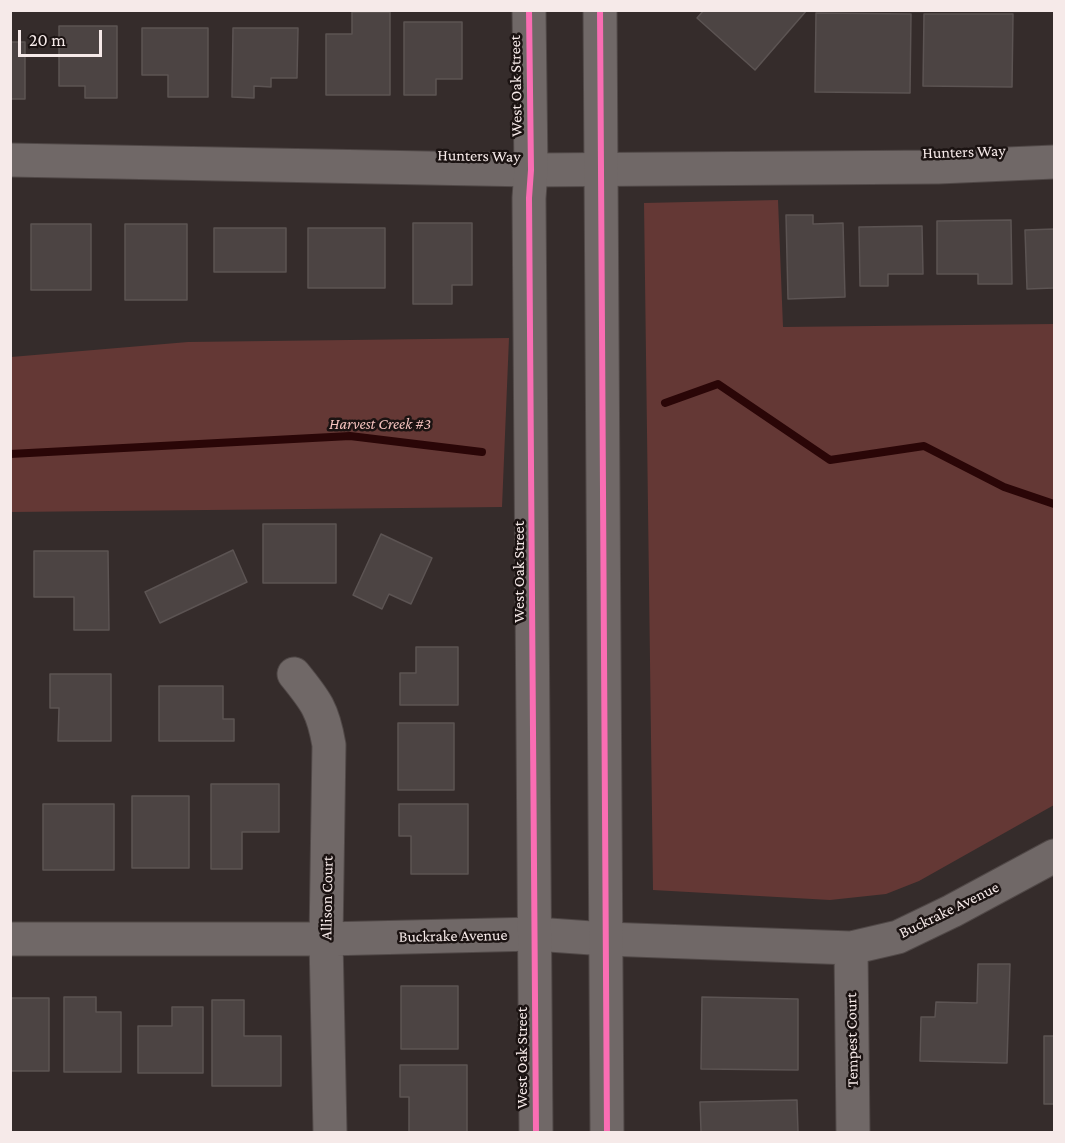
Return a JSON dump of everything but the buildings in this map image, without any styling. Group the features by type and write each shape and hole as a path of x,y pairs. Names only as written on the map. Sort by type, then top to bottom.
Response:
{"street":[{"name":"West Oak Street","path":"529,10 536,1132"},
{"path":"600,10 607,1132"},
{"name":"Hunters Way","path":"10,160 531,170 938,167 1054,162"},
{"name":"Allison Court","path":"294,674 317,702 325,722 329,745 326,939 330,1132"},
{"name":"Buckrake Avenue","path":"10,939 326,939 535,934 606,939 851,948 898,937 1052,865"},
{"name":"Tempest Court","path":"851,948 853,1132"}],"green space":[{"path":"778,200 783,327 1054,324 1054,805 919,881 886,894 830,900 653,890 644,203"},
{"name":"Harvest Creek #3","path":"509,338 502,507 11,512 11,357 188,342"}],"waterway":[{"path":"665,403 718,384 830,460 924,446 1004,487 1054,504"},
{"path":"10,454 350,436 482,452"}],"cycle path":[{"path":"529,10 536,1132"},
{"path":"600,10 607,1132"}]}
